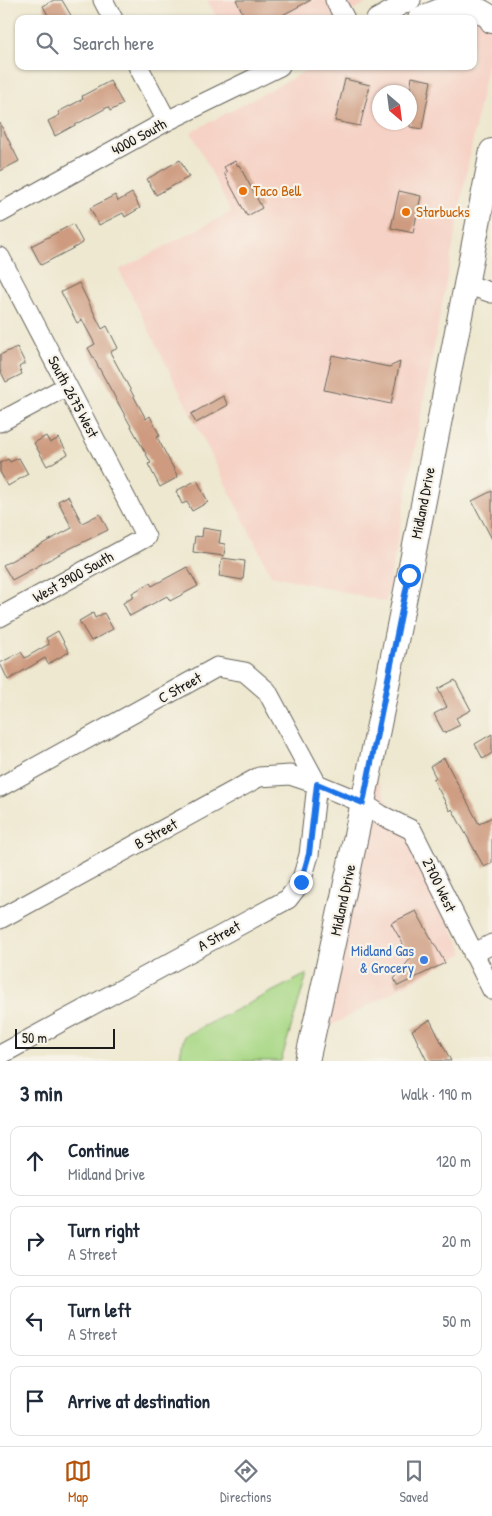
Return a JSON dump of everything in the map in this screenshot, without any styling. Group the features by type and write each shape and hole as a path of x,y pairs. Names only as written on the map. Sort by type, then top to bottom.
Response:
{"main road":[{"path":"430,15 456,4 470,5 490,17 492,21"},
{"name":"Midland Drive","path":"307,1061 363,803 492,151"}],"street":[{"path":"104,0 111,15"},
{"path":"335,0 343,15"},
{"path":"383,15 411,0"},
{"path":"140,70 166,121"},
{"name":"4000 South","path":"0,213 166,121 272,70"},
{"name":"South 2675 West","path":"0,257 146,537"},
{"path":"466,284 492,293"},
{"path":"0,422 67,386"},
{"name":"West 3900 South","path":"0,617 146,537"},
{"name":"C Street","path":"0,787 217,667 245,672 267,691 317,784"},
{"name":"B Street","path":"0,919 259,777 290,775 317,784"},
{"path":"317,784 363,803"},
{"name":"A Street","path":"0,1055 288,899 301,882 309,854 317,784"},
{"name":"2700 West","path":"363,803 381,815 412,830 492,990"},
{"path":"473,954 492,944"}],"shaded area":[{"path":"207,0 372,0 344,15 216,15"},
{"path":"439,0 492,11 492,38 386,602 271,575 119,270 231,212 191,132 307,70 477,70 477,15 411,15"},
{"path":"377,779 464,953 312,1036"}],"green space":[{"path":"307,974 281,1061 179,1061 184,1036"}],"building":[{"path":"54,0 62,0 71,15 48,15 43,6"},
{"path":"236,0 311,0 283,15 244,15"},
{"path":"412,77 431,81 422,129 417,128 417,85 411,85"},
{"path":"345,79 370,85 360,126 335,121"},
{"path":"110,81 123,104 110,111 108,107 55,136 48,121 60,115 58,112 83,99 82,96"},
{"path":"0,123 19,161 0,171"},
{"path":"180,160 189,177 156,195 147,179"},
{"name":"Taco Bell","path":"235,161 262,208 247,216 224,173 227,172 224,167"},
{"name":"Starbucks","path":"399,191 421,196 413,233 391,228"},
{"path":"132,193 140,208 125,217 123,213 99,225 90,208 115,195 118,201"},
{"path":"73,224 83,243 41,265 31,246"},
{"path":"79,283 102,329 107,326 118,348 110,352 146,419 150,416 160,436 157,437 178,477 160,487 148,464 151,463 88,348 95,344 82,320 77,323 61,292"},
{"path":"17,347 25,363 19,367 22,374 6,382 0,370 0,355"},
{"path":"332,355 389,367 400,362 391,404 324,390"},
{"path":"223,396 228,405 196,423 191,414"},
{"path":"46,436 50,443 59,438 68,454 47,466 34,443"},
{"path":"19,458 28,474 8,486 0,472 0,463 8,459 10,462"},
{"path":"197,480 208,502 192,511 187,502 182,504 176,491"},
{"path":"492,491 492,539 472,501"},
{"path":"68,496 82,523 100,514 108,530 12,580 3,565 72,528 58,501"},
{"path":"203,528 221,531 219,543 225,544 224,556 193,552 195,536 202,537"},
{"path":"222,558 245,561 243,580 219,576"},
{"path":"187,567 198,586 170,601 167,596 130,616 123,603 134,597 132,593 150,583 152,586"},
{"path":"93,613 95,618 104,613 113,629 91,641 79,621"},
{"path":"58,631 69,652 48,664 45,658 8,680 0,663 21,652 25,658 49,644 46,638"},
{"path":"455,680 471,710 456,718 460,725 444,733 434,714 447,707 438,689"},
{"path":"492,734 492,753 483,759 475,744"},
{"path":"444,758 479,824 492,817 492,863 484,867 433,779 436,778 430,766"},
{"path":"416,911 445,963 398,986 394,979 411,958 391,923"},
{"path":"430,1020 451,1061 427,1061 412,1030"}],"place":[{"name":"Taco Bell","path":"243,191"},
{"name":"Starbucks","path":"406,212"},
{"name":"Midland Gas & Grocery","path":"424,960"}],"route":[{"path":"301,882 309,854 317,784 363,803 409,575"}]}
